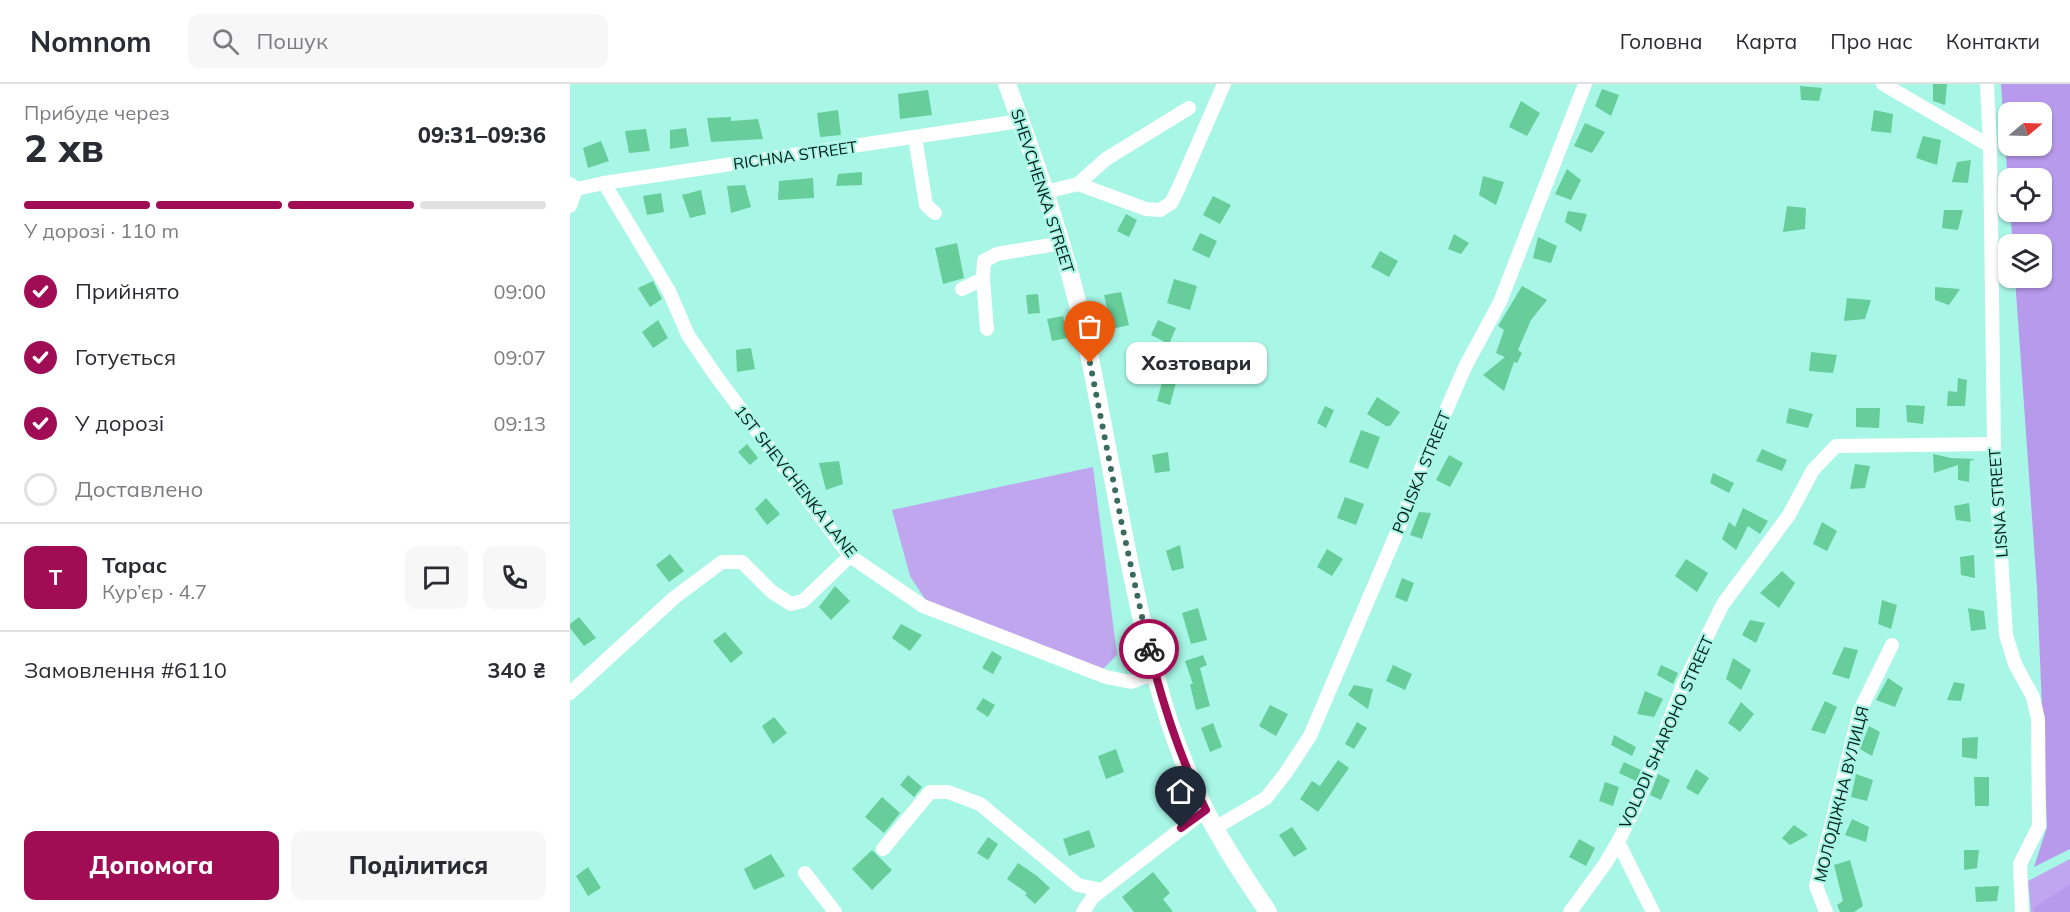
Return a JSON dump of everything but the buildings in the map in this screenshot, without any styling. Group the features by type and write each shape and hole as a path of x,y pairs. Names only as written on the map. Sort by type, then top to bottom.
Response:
{"main road":[{"name":"SHEVCHENKA STREET","path":"1007,84 1062,243 1086,339 1138,606 1155,673 1184,763 1206,810 1234,862 1268,912"}],"street":[{"path":"1078,184 1146,209 1160,210 1171,202 1179,187 1224,84"},
{"name":"POLISKA STREET","path":"1215,828 1266,798 1310,736 1398,530 1425,459 1466,367 1500,302 1585,84"},
{"path":"1883,84 1990,146"},
{"name":"LISNA STREET","path":"1987,84 1994,444 2006,635 2015,664 2033,697 2038,719 2038,826 2020,864 2022,912"},
{"path":"1046,192 1078,184 1106,159 1189,108"},
{"name":"RICHNA STREET","path":"573,186 1021,121"},
{"path":"915,137 926,205 935,213"},
{"name":"1ST SHEVCHENKA LANE","path":"604,183 669,291 688,335 850,556 923,606 1096,673 1131,681 1155,673"},
{"path":"570,206 573,186"},
{"path":"987,329 984,261 997,254 1062,243"},
{"path":"962,289 983,279"},
{"name":"VOLODI SHAROHO STREET","path":"1570,912 1605,864 1639,799 1683,685 1724,604 1789,515 1813,470 1836,446 1994,444"},
{"path":"570,693 675,597 723,562 742,562 772,592 791,604 803,601 850,556"},
{"name":"МОЛОДІЖНА ВУЛИЦЯ","path":"1827,912 1816,886 1860,710 1892,645"},
{"path":"883,849 930,792 948,792 980,804 1078,885 1102,890"},
{"path":"1083,912 1093,897 1206,810"},
{"path":"1617,842 1653,912"},
{"path":"805,873 835,912"}],"shaded area":[{"path":"2001,84 2070,84 2070,849 2034,867 2047,827 2037,588 2016,288 2052,288 2052,234 2012,234 2011,222 2052,222 2052,168 2007,168 2006,156 2052,156 2052,102 2002,102"},
{"path":"1093,467 1117,655 1103,669 927,602 910,576 892,510"},
{"path":"2070,859 2070,912 2031,912 2028,881"},
{"path":"2070,884 2070,912 2034,912 2034,908"}],"way so far":[{"path":"1090,363 1149,649"}],"place":[{"name":"Хозтовари","path":"1090,363"}],"route":[{"path":"1149,649 1160,693 1184,763 1206,810 1181,828"}]}
